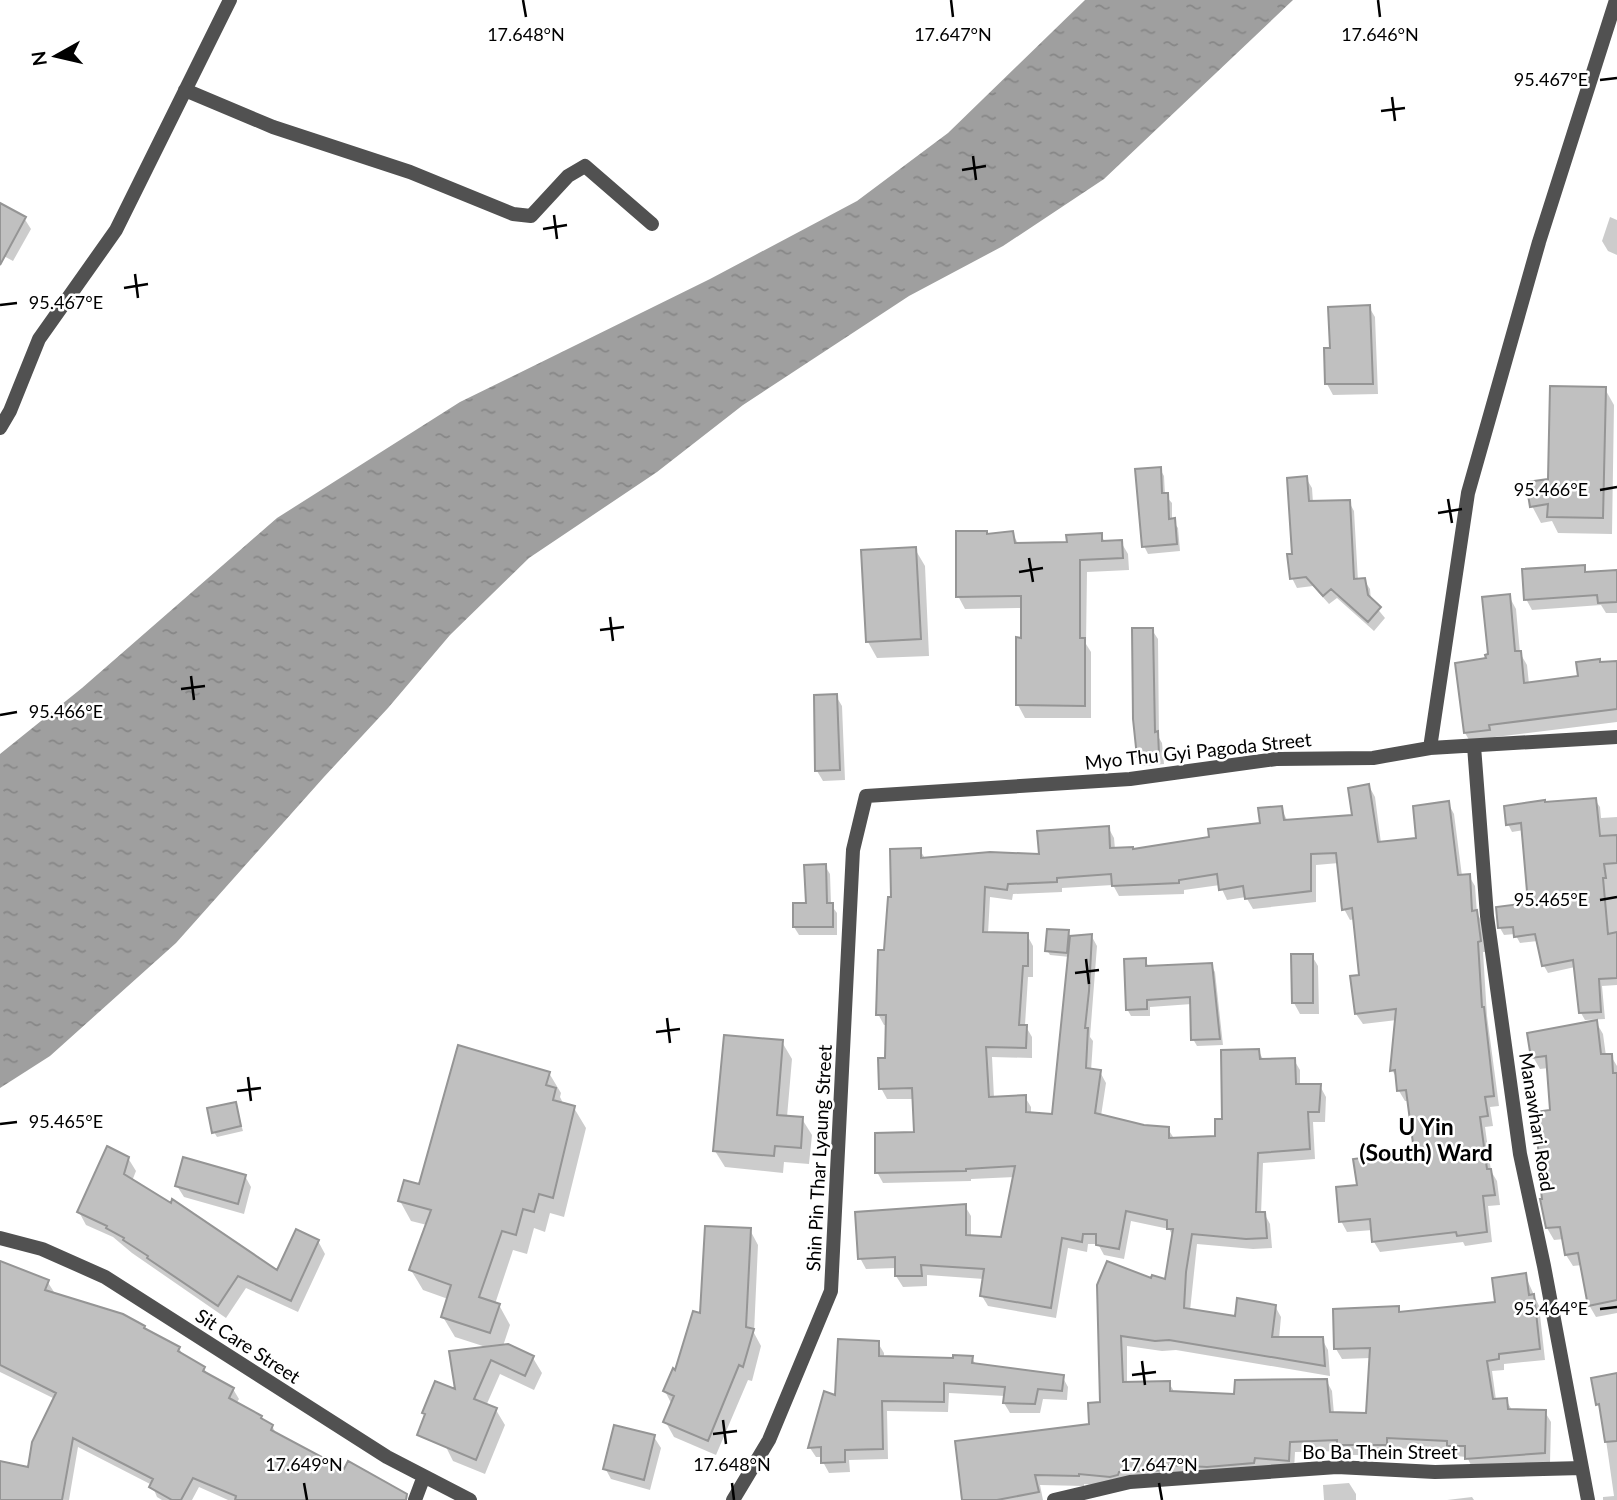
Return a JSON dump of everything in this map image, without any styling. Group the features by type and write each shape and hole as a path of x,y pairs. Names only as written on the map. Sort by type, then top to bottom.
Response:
{"street":[{"path":"0,428 10,411 39,339 116,230 230,0"},
{"path":"1430,748 1468,493 1539,242 1616,0"},
{"path":"185,90 273,127 410,172 513,214 531,216 568,176 585,166 652,225"},
{"name":"Myo Thu Gyi Pagoda Street","path":"866,796 1130,779 1276,759 1373,758 1430,748 1617,737"},
{"name":"Manawhari Road","path":"1474,746 1488,916 1520,1154 1588,1500"},
{"name":"Shin Pin Thar Lyaung Street","path":"733,1500 769,1440 831,1291 853,850 866,796"},
{"name":"Sit Care Street","path":"0,1238 42,1249 105,1277 387,1457 470,1500"},
{"name":"Bo Ba Thein Street","path":"1054,1500 1130,1482 1337,1468 1435,1472 1582,1468"},
{"path":"415,1500 425,1476"}],"water":[{"path":"1085,0 1293,0 1104,179 1003,246 909,296 743,405 657,472 529,558 450,635 388,708 176,943 50,1056 0,1088 0,754 82,688 277,518 460,402 710,279 857,201 948,133"}],"building":[{"path":"0,203 26,217 0,265"},
{"path":"1370,305 1373,384 1325,384 1324,348 1330,348 1328,307"},
{"path":"1550,386 1606,387 1603,518 1547,517 1548,504 1530,507 1526,482 1548,479"},
{"path":"1161,467 1162,493 1168,493 1169,519 1175,518 1177,544 1142,547 1135,469"},
{"path":"1307,476 1309,501 1350,500 1354,579 1365,578 1368,595 1381,607 1368,622 1331,589 1323,596 1306,577 1290,579 1287,554 1292,554 1287,478"},
{"path":"956,531 987,531 987,534 1013,531 1015,543 1067,542 1066,535 1102,533 1102,541 1122,540 1123,558 1080,560 1080,638 1085,638 1085,706 1016,705 1016,637 1021,638 1021,596 956,597"},
{"path":"916,547 921,639 866,642 861,550"},
{"path":"1585,565 1585,572 1617,570 1617,602 1598,603 1597,595 1524,600 1522,569"},
{"path":"1510,594 1515,651 1521,651 1524,683 1578,676 1576,662 1600,659 1600,662 1617,661 1617,709 1489,725 1490,730 1464,733 1455,663 1486,658 1485,655 1488,654 1482,597"},
{"path":"1132,628 1153,628 1155,732 1158,731 1159,755 1137,757 1133,719"},
{"path":"837,694 840,770 815,771 814,695"},
{"path":"1369,784 1378,842 1416,838 1413,806 1449,801 1458,875 1470,874 1472,911 1477,910 1481,941 1478,942 1482,1007 1494,1096 1485,1097 1488,1116 1480,1117 1487,1169 1491,1169 1495,1195 1483,1196 1487,1232 1457,1236 1456,1232 1372,1242 1370,1219 1339,1222 1336,1187 1357,1185 1353,1159 1414,1151 1406,1090 1397,1091 1395,1070 1390,1071 1396,1009 1355,1014 1350,976 1359,975 1352,908 1342,910 1336,853 1311,854 1311,891 1245,899 1243,886 1219,890 1217,874 1179,880 1179,883 1112,886 1111,874 1057,878 1057,882 1008,884 1007,890 985,887 983,932 1028,933 1028,966 1023,966 1019,1025 1027,1025 1026,1048 986,1047 989,1097 1026,1095 1026,1112 1052,1114 1070,936 1092,934 1085,1028 1088,1028 1086,1068 1101,1070 1095,1113 1144,1125 1169,1127 1169,1138 1215,1136 1215,1119 1222,1119 1221,1050 1259,1049 1260,1059 1295,1058 1296,1084 1321,1084 1319,1112 1308,1112 1310,1149 1258,1153 1256,1212 1265,1212 1267,1238 1246,1239 1192,1234 1184,1308 1235,1316 1237,1298 1276,1305 1272,1337 1323,1337 1325,1366 1169,1340 1155,1341 1121,1336 1123,1382 1170,1381 1170,1391 1234,1394 1235,1380 1327,1379 1330,1412 1366,1413 1370,1348 1334,1349 1333,1309 1399,1306 1399,1312 1495,1302 1492,1278 1526,1273 1529,1295 1534,1294 1540,1349 1499,1354 1499,1359 1487,1361 1493,1399 1507,1398 1508,1409 1546,1410 1545,1453 1465,1459 1465,1446 1447,1446 1447,1441 1387,1438 1387,1445 1337,1445 1337,1440 1290,1442 1289,1461 1255,1458 1254,1463 1207,1467 1169,1465 1169,1470 1119,1472 1118,1475 1110,1477 1079,1474 1035,1475 1039,1492 997,1500 962,1500 955,1441 1089,1424 1088,1403 1100,1402 1097,1285 1107,1261 1151,1278 1152,1275 1165,1279 1173,1229 1167,1229 1167,1220 1126,1211 1119,1249 1096,1245 1096,1234 1083,1234 1082,1242 1062,1238 1051,1308 980,1296 984,1269 921,1265 922,1276 895,1276 895,1257 858,1259 855,1212 966,1204 966,1235 1001,1237 1015,1166 966,1171 875,1173 875,1133 914,1132 912,1088 879,1089 878,1058 885,1058 886,1015 876,1015 878,950 884,950 888,897 891,897 890,849 921,848 921,858 990,852 1039,854 1037,831 1109,826 1110,848 1133,849 1209,837 1208,829 1260,823 1258,808 1282,806 1284,820 1352,815 1348,788"},
{"path":"1596,798 1600,836 1617,835 1617,863 1604,864 1606,878 1603,878 1608,934 1617,932 1617,978 1599,979 1601,1012 1579,1013 1573,960 1542,966 1535,934 1514,937 1513,927 1498,928 1496,907 1528,903 1521,823 1506,825 1504,806 1545,800"},
{"path":"826,864 827,903 833,903 833,927 793,927 793,903 806,903 804,865"},
{"path":"1047,929 1069,930 1067,953 1045,951"},
{"path":"1291,954 1313,954 1313,1003 1292,1003"},
{"path":"1146,958 1146,966 1212,963 1220,1039 1191,1040 1190,997 1147,1000 1147,1009 1126,1010 1124,959"},
{"path":"1597,1020 1601,1054 1612,1054 1613,1073 1617,1073 1617,1300 1588,1306 1578,1253 1565,1255 1560,1227 1546,1228 1540,1199 1540,1165 1534,1112 1550,1110 1546,1056 1531,1058 1527,1033"},
{"path":"724,1035 783,1040 777,1115 803,1117 801,1148 775,1146 774,1156 713,1151"},
{"path":"458,1045 550,1072 546,1085 556,1088 553,1100 575,1106 553,1198 539,1194 534,1212 523,1209 516,1235 502,1231 479,1297 500,1304 490,1333 441,1317 451,1285 409,1270 431,1210 398,1201 404,1180 419,1184"},
{"path":"236,1102 241,1126 212,1133 207,1108"},
{"path":"107,1146 129,1157 124,1174 171,1203 172,1199 277,1270 296,1229 319,1240 291,1301 238,1276 218,1306 147,1258 148,1256 123,1240 124,1238 106,1228 107,1226 77,1212"},
{"path":"183,1157 246,1175 238,1204 175,1186"},
{"path":"705,1226 751,1228 746,1327 754,1329 743,1367 739,1365 708,1441 663,1422 674,1396 663,1391 673,1368 675,1370 693,1311 700,1313"},
{"path":"0,1261 49,1280 45,1290 123,1314 145,1326 144,1328 180,1347 178,1351 205,1367 203,1371 234,1388 229,1398 262,1416 261,1418 273,1425 271,1430 344,1469 348,1461 407,1494 406,1500 235,1500 236,1496 193,1478 181,1500 172,1500 149,1487 153,1479 73,1438 62,1500 0,1500 0,1461 28,1467 32,1442 56,1393 0,1365"},
{"path":"838,1339 879,1341 879,1356 973,1356 972,1363 1064,1375 1062,1391 1038,1389 1035,1404 1003,1403 1005,1387 944,1383 944,1402 882,1401 883,1449 845,1450 845,1462 821,1463 821,1447 808,1448 824,1391 835,1395"},
{"path":"508,1344 534,1356 525,1376 491,1360 474,1399 497,1408 476,1460 417,1435 425,1414 422,1413 435,1381 455,1389 449,1351"},
{"path":"1617,1373 1617,1441 1605,1442 1599,1404 1596,1405 1591,1378"},
{"path":"614,1425 655,1435 644,1480 603,1469"}],"district":[{"name":"U Yin (South) Ward","path":"1426,1140"}]}
